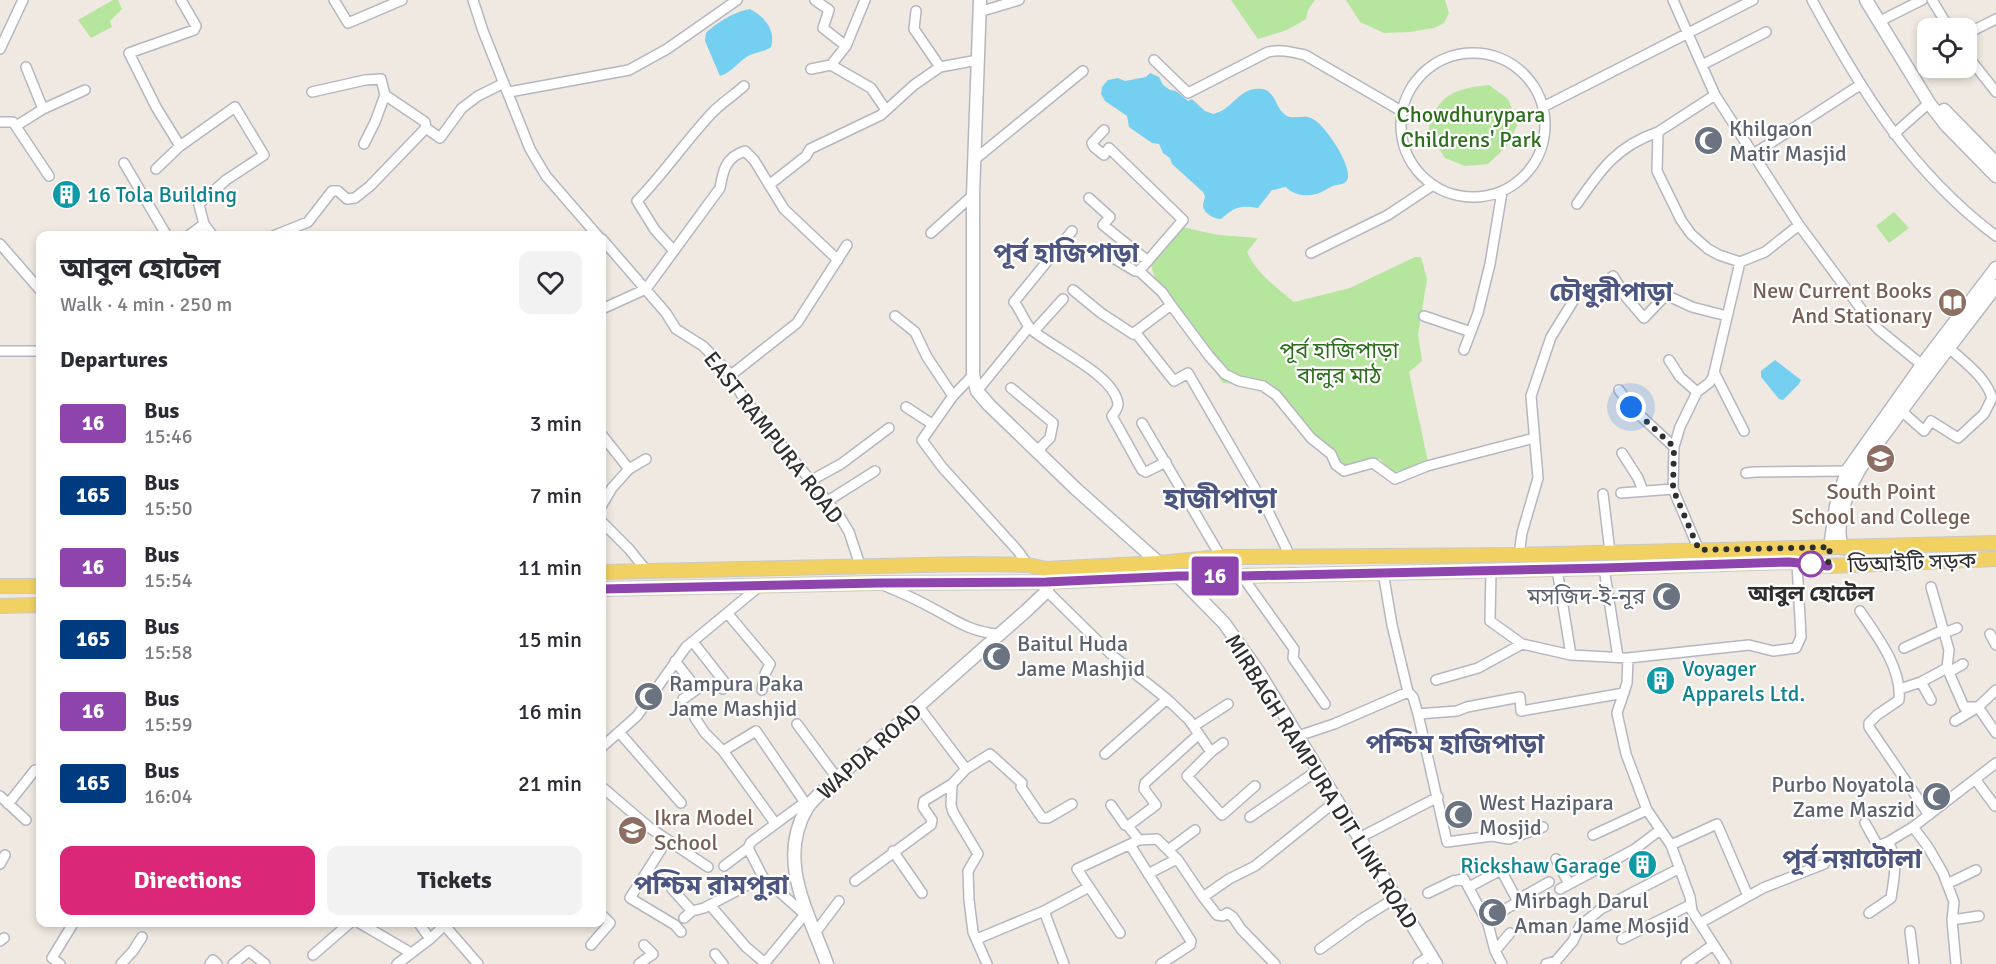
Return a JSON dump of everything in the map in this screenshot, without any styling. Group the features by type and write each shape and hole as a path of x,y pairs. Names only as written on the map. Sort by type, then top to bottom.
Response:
{"main road":[{"name":"ডিআইটি সড়ক","path":"1046,581 1159,563 1221,558 1519,555 1996,543"},
{"path":"1828,566 1835,547"},
{"name":"ডিআইটি সড়ক","path":"1046,581 1777,562 1828,566 1996,559"},
{"path":"606,572 860,565 1028,565 1046,581"},
{"path":"606,589 1046,581"},
{"path":"0,586 36,586"},
{"path":"0,606 36,605"}],"street":[{"path":"0,50 23,0"},
{"path":"180,146 156,107 129,53 194,30 196,26 181,0"},
{"path":"334,0 348,23 402,0"},
{"path":"473,0 530,149 546,176 594,231"},
{"path":"312,92 365,80 381,79 386,95 424,122 426,128 440,138 462,108 478,96 506,88 629,70 667,49 737,0"},
{"path":"815,0 829,10 823,28 846,46"},
{"path":"831,65 846,46 865,0"},
{"path":"1019,0 979,6 974,160 973,375 977,391 989,405 1159,563"},
{"path":"1673,0 1714,94 1799,225 1867,317 1878,329 1922,365"},
{"path":"1543,107 1753,0"},
{"path":"1812,0 1860,85 1894,134 1916,162 1954,202 1996,236"},
{"path":"1866,0 1934,98 1952,120 1996,163"},
{"path":"1875,0 1881,21 1929,103 1946,125 1996,176"},
{"path":"1881,21 1922,0"},
{"path":"1932,0 1943,18"},
{"path":"916,11 914,29 940,67"},
{"path":"1977,28 1996,18"},
{"path":"1702,65 1766,32"},
{"path":"1154,60 1188,93 1268,52 1279,50 1292,52 1315,60 1403,112"},
{"path":"1472,53 1492,56 1509,63 1524,74 1536,89 1543,107 1544,141 1529,171 1516,183 1502,192 1467,197 1449,193 1433,185 1416,167 1404,145 1403,112 1409,93 1420,77 1435,64 1453,56 1472,53"},
{"path":"769,185 806,156 810,149 880,115 914,85 940,67 978,60"},
{"path":"810,69 831,65 871,88 886,110"},
{"path":"26,67 43,109"},
{"path":"1977,68 1996,91"},
{"path":"974,160 1083,71"},
{"path":"1752,155 1860,85"},
{"path":"674,251 655,230 637,201 658,180 710,114 744,86"},
{"path":"16,126 43,109 85,90"},
{"path":"1577,204 1610,160 1628,145 1658,132 1714,94"},
{"path":"364,144 386,95"},
{"path":"1894,134 1929,103"},
{"path":"156,169 180,146 235,107 264,155 226,180 201,202 199,205 204,224 209,231"},
{"path":"0,122 13,122 49,176"},
{"path":"286,231 308,222 332,190 338,191 347,199 355,198 370,186 426,128"},
{"path":"1104,130 1092,143 1094,147 1104,155 1109,148 1183,220 1139,271"},
{"path":"1658,132 1658,171 1681,220 1690,234 1708,249 1740,262 1765,252 1799,225"},
{"path":"606,307 646,289 720,188 723,169 730,159 744,151 750,155 784,208 838,260"},
{"path":"124,163 164,231"},
{"path":"1311,253 1388,215 1433,185"},
{"path":"1464,350 1478,313 1490,264 1502,192"},
{"path":"931,233 974,195"},
{"path":"1089,198 1110,217 1103,225 1148,261"},
{"path":"195,231 204,224"},
{"path":"1072,231 1014,302 1032,329 1057,348 1082,362 1104,381 1118,403 1112,416 1142,470 1146,472 1166,462"},
{"path":"0,244 36,285"},
{"name":"EAST RAMPURA ROAD","path":"606,244 666,313 676,329 703,346 731,375 742,396 840,517 849,532 860,565"},
{"path":"731,375 797,323 847,245"},
{"path":"1102,251 1135,272 1139,271 1162,292 1225,374 1239,381 1263,386 1276,396 1311,438 1331,454 1336,465 1344,471 1373,463 1395,479 1427,466 1534,438"},
{"path":"1699,550 1673,489 1674,447 1680,427 1697,392 1709,382 1714,372 1740,262"},
{"path":"1835,547 1836,506 1847,471 1922,365 1996,268"},
{"path":"1519,555 1522,533 1538,478 1531,396 1551,337 1580,291 1592,295 1613,276 1626,297 1644,318 1666,295 1692,307 1727,316"},
{"path":"1835,547 1840,542 1839,530 1849,491 1857,472 1948,347 1996,286"},
{"path":"1073,290 1101,313 1133,334 1171,305"},
{"path":"977,391 1032,329 1063,299"},
{"path":"895,316 915,332 927,357 953,396"},
{"path":"1424,316 1471,332"},
{"path":"1135,332 1173,381 1188,373 1267,510 1290,556"},
{"path":"1900,412 1924,431 1931,421 1958,438 1984,414 1992,398 1989,388 1975,371 1948,347"},
{"path":"0,351 36,351"},
{"path":"1669,360 1680,377 1697,392"},
{"path":"1714,372 1744,431"},
{"path":"973,375 953,396 922,440 942,467 1018,550 1028,565"},
{"path":"1011,388 1053,423 1050,438 1037,451"},
{"path":"1619,390 1631,407 1674,447"},
{"path":"906,407 932,424"},
{"path":"1142,423 1221,558"},
{"path":"810,481 841,464 889,428"},
{"path":"606,440 629,469"},
{"path":"1622,453 1638,478 1643,491"},
{"path":"606,498 629,469 646,459"},
{"path":"826,502 875,471"},
{"path":"1746,473 1847,471"},
{"path":"1621,493 1673,489"},
{"path":"1603,494 1610,552"},
{"path":"606,526 646,570"},
{"path":"1491,570 1490,621 1522,645 1571,655 1623,658 1749,645 1773,651 1796,648 1801,637 1797,563"},
{"path":"1604,568 1627,683 1617,713 1626,754 1647,810 1671,845 1690,897 1690,905 1725,964"},
{"path":"1557,569 1571,655"},
{"path":"1383,572 1392,625 1408,692 1413,697 1418,714 1447,842 1492,836 1509,839 1543,827"},
{"name":"MIRBAGH RAMPURA DIT LINK ROAD","path":"1178,576 1212,609 1235,638 1298,736 1433,960"},
{"path":"1242,576 1294,649 1293,658 1325,704"},
{"path":"1046,581 1113,656 1190,720 1211,752"},
{"name":"WAPDA ROAD","path":"826,964 796,880 794,856 796,838 808,807 837,778 998,634 1046,581"},
{"path":"878,583 933,608 964,627 984,633 998,634"},
{"path":"606,743 637,716 675,661 693,642 761,585"},
{"path":"1931,587 1949,650 1948,670 1964,707 1978,707"},
{"path":"1860,612 1882,643 1900,689 1899,700 1869,723 1869,727 1929,815"},
{"path":"728,614 770,664 765,674 762,690"},
{"path":"1904,648 1957,628"},
{"path":"1990,634 1996,645"},
{"path":"693,642 726,684 723,689"},
{"path":"1436,680 1478,668 1522,645"},
{"path":"675,661 697,689 683,699"},
{"path":"1900,689 1963,664"},
{"path":"1922,682 1931,700"},
{"path":"1955,721 1978,707 1996,690"},
{"path":"1298,736 1334,724 1408,692"},
{"path":"1418,714 1457,711 1520,697 1521,711 1624,693"},
{"path":"1105,754 1167,699"},
{"path":"1128,826 1156,805 1144,789 1145,783 1196,730 1228,704"},
{"path":"919,707 964,772"},
{"path":"1978,707 1996,733"},
{"path":"695,718 705,733 723,750 775,823"},
{"path":"797,724 837,778"},
{"path":"723,750 756,730 808,807"},
{"path":"619,732 681,802"},
{"path":"1223,743 1187,776 1222,815 1255,786"},
{"path":"855,881 931,825 932,820 924,807 924,801 952,784 964,772 990,754 1022,783 1021,787 1042,818 1048,818 1072,804"},
{"path":"1864,823 1878,846 1888,842 1913,827 1996,763"},
{"path":"8,804 35,770"},
{"path":"1250,817 1318,770"},
{"path":"1975,779 1995,806"},
{"path":"952,784 953,812 978,854 971,862 968,871 970,919 987,964"},
{"path":"606,790 650,828 708,867"},
{"path":"0,796 26,820"},
{"path":"1359,838 1438,797"},
{"path":"1203,897 1229,879 1255,866 1336,801"},
{"path":"724,866 775,823 801,805 808,807"},
{"path":"1111,805 1128,826 1148,874 1192,943 1161,964"},
{"path":"1593,835 1647,810"},
{"path":"1671,845 1717,824 1748,896"},
{"path":"1913,827 1928,846 1943,873 1954,903 1952,920 1956,964"},
{"path":"1168,850 1195,830"},
{"path":"1556,859 1565,886 1635,849 1660,830"},
{"path":"1120,933 1077,869 1135,842 1157,839 1178,860 1217,915 1233,916 1241,929 1275,964"},
{"path":"667,840 630,898 675,925 681,933"},
{"path":"1869,913 1891,902 1896,862 1894,852 1888,842"},
{"path":"710,905 746,947 765,963 806,913 763,878 748,848"},
{"path":"894,852 922,893"},
{"path":"1148,874 1178,860"},
{"path":"1700,923 1771,884 1824,864"},
{"path":"1546,964 1556,961 1573,941 1580,926 1601,909 1680,868"},
{"path":"1469,887 1500,870 1517,900"},
{"path":"1947,884 1976,870"},
{"path":"684,918 692,911 710,905 763,878"},
{"path":"1428,893 1453,881 1464,879 1488,924 1495,951 1502,964"},
{"path":"1502,911 1549,882"},
{"path":"977,939 1044,911 1089,887"},
{"path":"672,889 692,911"},
{"path":"1320,949 1396,897"},
{"path":"815,933 839,901"},
{"path":"1622,939 1690,905"},
{"path":"1044,911 1064,964"},
{"path":"1952,920 1979,916"},
{"path":"591,945 610,923 606,919"},
{"path":"53,962 71,927"},
{"path":"313,955 345,927"},
{"path":"367,927 411,953"},
{"path":"422,927 430,939"},
{"path":"397,964 443,927"},
{"path":"448,927 478,964"},
{"path":"1910,931 1914,964"},
{"path":"1495,951 1510,933"},
{"path":"121,964 142,937"},
{"path":"639,964 653,954 644,945"},
{"path":"1686,964 1713,945"},
{"path":"233,964 249,951 265,964"},
{"path":"715,954 723,964"},
{"path":"210,964 213,960 217,964"},
{"path":"1418,964 1433,960"}],"green space":[{"path":"113,0 118,0 122,9 110,21 112,27 91,38 78,20"},
{"path":"1231,0 1315,0 1308,10 1306,19 1287,30 1258,39"},
{"path":"1346,0 1445,0 1449,13 1444,23 1434,28 1384,33 1360,22"},
{"name":"Chowdhurypara Childrens' Park","path":"1489,85 1508,99 1518,124 1507,146 1488,164 1465,166 1445,158 1428,131 1437,109 1442,101 1457,92"},
{"path":"1894,212 1909,228 1889,243 1876,226"},
{"name":"পূর্ব হাজিপাড়া বালুর মাঠ","path":"1182,227 1218,235 1258,238 1247,252 1251,260 1268,280 1294,302 1350,288 1415,257 1421,257 1427,279 1418,334 1422,361 1409,372 1428,462 1392,473 1380,459 1338,466 1305,423 1288,414 1256,385 1223,383 1159,290 1149,259"}],"water":[{"path":"750,9 760,16 771,30 771,47 748,56 720,76 705,41 706,33 726,18"},
{"path":"1150,73 1159,77 1163,85 1170,90 1176,91 1188,101 1192,99 1205,111 1213,114 1225,109 1249,90 1267,90 1287,116 1311,118 1323,127 1344,160 1348,174 1347,180 1312,195 1296,194 1286,187 1272,190 1258,208 1242,207 1234,209 1221,219 1212,217 1203,208 1205,196 1203,192 1172,164 1159,144 1152,143 1129,127 1127,116 1105,101 1101,94 1102,87 1108,80 1118,78 1125,81 1146,77"},
{"path":"1775,360 1801,380 1783,400 1779,399 1761,377 1761,371"}],"bus line":[{"name":"16","path":"606,589 1046,582 1178,576 1789,562 1828,566"}],"place":[{"name":"Khilgaon Matir Masjid","path":"1708,141"},
{"name":"16 Tola Building","path":"66,194"},
{"name":"New Current Books And Stationary","path":"1953,303"},
{"name":"South Point School and College","path":"1881,459"},
{"name":"আবুল হোটেল","path":"1811,564"},
{"name":"মসজিদ-ই-নূর","path":"1666,596"},
{"name":"Baitul Huda Jame Mashjid","path":"996,656"},
{"name":"Voyager Apparels Ltd.","path":"1661,681"},
{"name":"Rampura Paka Jame Mashjid","path":"648,696"},
{"name":"Purbo Noyatola Zame Maszid","path":"1936,797"},
{"name":"West Hazipara Mosjid","path":"1458,815"},
{"name":"Ikra Model School","path":"633,830"},
{"name":"Rickshaw Garage","path":"1642,865"},
{"name":"Mirbagh Darul Aman Jame Mosjid","path":"1493,913"}],"district":[{"name":"পূর্ব হাজিপাড়া","path":"1066,253"},
{"name":"চৌধুরীপাড়া","path":"1611,292"},
{"name":"হাজীপাড়া","path":"1220,498"},
{"name":"পশ্চিম হাজিপাড়া","path":"1455,744"},
{"name":"পূর্ব নয়াটোলা","path":"1852,859"},
{"name":"পশ্চিম রামপুরা","path":"711,885"}],"route":[{"path":"1631,407 1674,447 1673,489 1699,550 1830,547 1828,566 1811,564"}]}
